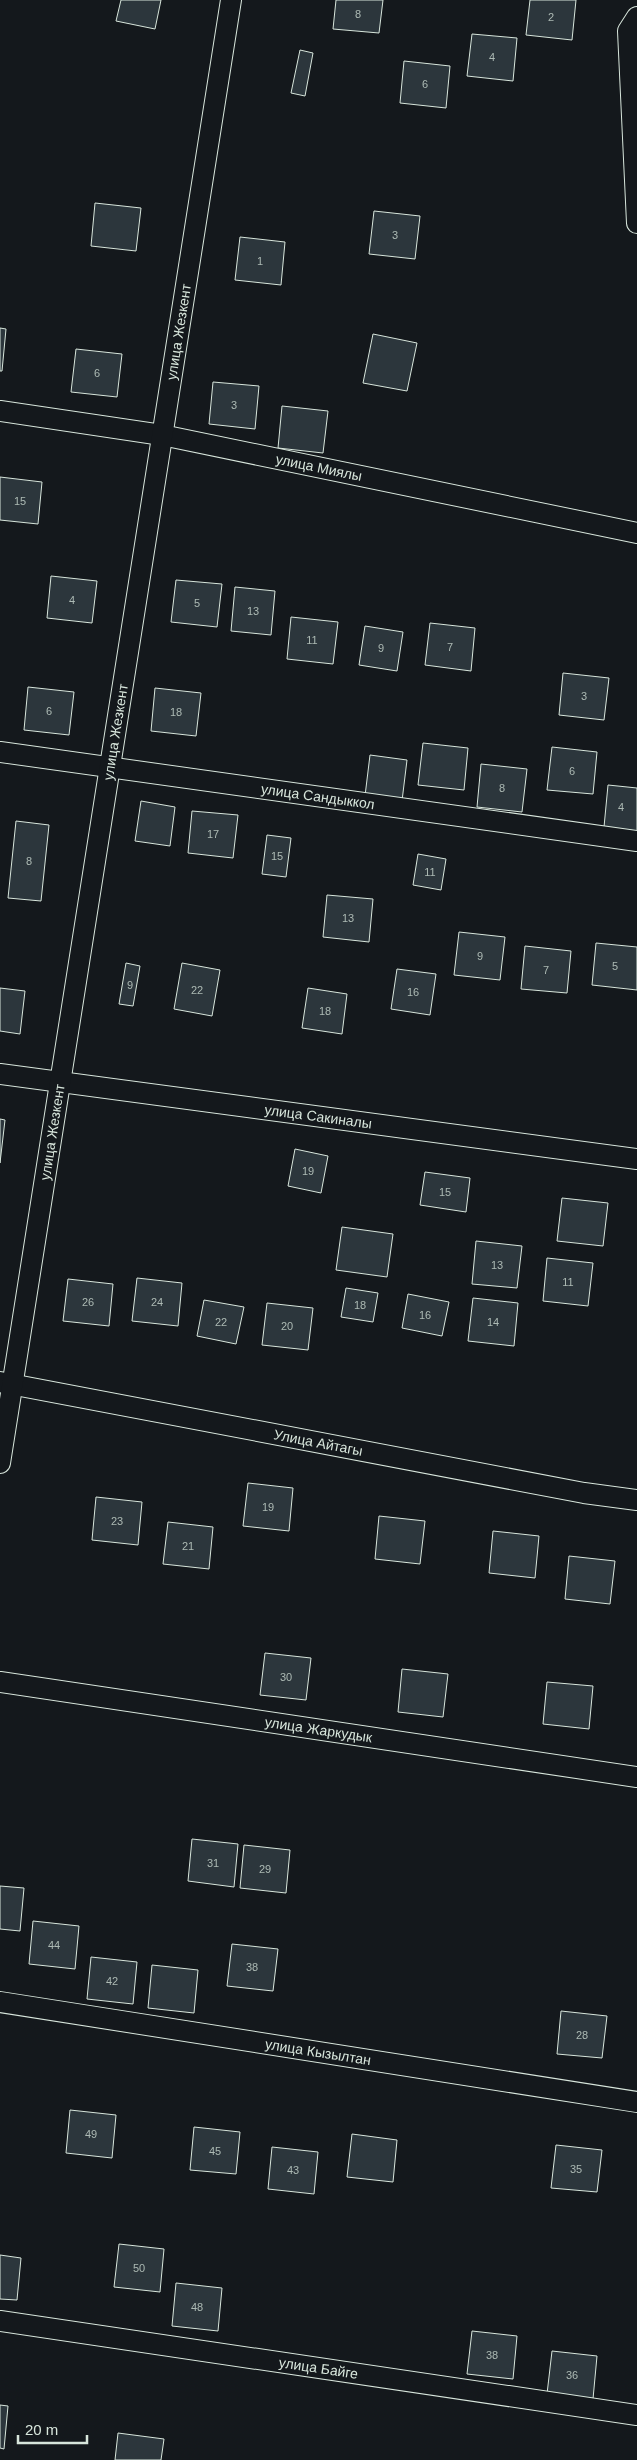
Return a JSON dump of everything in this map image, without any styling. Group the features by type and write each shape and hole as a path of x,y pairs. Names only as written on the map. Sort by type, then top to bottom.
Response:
{"street":[{"name":"улица Жезкент","path":"0,1463 6,1383 60,1084 231,0"},
{"path":"637,17 628,31 637,223"},
{"name":"улица Миялы","path":"0,411 162,436 637,533"},
{"name":"улица Сандыккол","path":"0,752 637,840"},
{"name":"улица Сакиналы","path":"0,1074 60,1084 637,1159"},
{"name":"Улица Айтагы","path":"6,1383 584,1492 637,1500"},
{"name":"улица Жаркудык","path":"0,1682 637,1778"},
{"name":"улица Кызылтан","path":"0,2002 637,2102"},
{"name":"улица Байге","path":"0,2321 637,2414"}],"building":[{"path":"121,0 161,0 155,29 116,21"},
{"path":"336,0 383,0 379,33 333,29"},
{"path":"530,0 576,0 572,40 526,35"},
{"path":"472,34 517,38 513,81 467,76"},
{"path":"300,50 313,53 305,96 291,93"},
{"path":"404,61 450,66 446,108 400,103"},
{"path":"95,203 141,208 136,251 91,246"},
{"path":"374,211 420,216 415,259 369,254"},
{"path":"240,237 285,242 281,285 235,280"},
{"path":"0,328 6,329 2,371 0,371"},
{"path":"373,334 417,343 407,391 363,383"},
{"path":"76,349 122,354 117,397 71,392"},
{"path":"213,382 259,386 255,429 209,424"},
{"path":"282,406 328,411 323,453 278,448"},
{"path":"0,477 42,482 38,524 0,520"},
{"path":"51,576 97,581 92,623 47,618"},
{"path":"176,580 222,584 217,627 171,622"},
{"path":"235,587 275,591 271,635 231,631"},
{"path":"291,617 338,622 333,664 287,659"},
{"path":"430,623 475,628 471,671 425,665"},
{"path":"365,626 403,632 397,671 359,665"},
{"path":"563,673 609,678 604,720 559,715"},
{"path":"28,687 74,692 69,735 24,730"},
{"path":"155,688 201,693 196,736 151,731"},
{"path":"423,743 468,748 464,790 418,785"},
{"path":"552,747 597,752 593,794 547,790"},
{"path":"370,755 407,760 402,801 365,796"},
{"path":"481,764 527,769 522,812 477,807"},
{"path":"608,785 637,788 637,831 604,827"},
{"path":"141,801 175,807 170,846 135,841"},
{"path":"192,811 238,815 233,858 188,853"},
{"path":"16,821 49,825 41,901 8,898"},
{"path":"267,835 291,838 286,877 262,874"},
{"path":"418,854 446,859 441,890 413,885"},
{"path":"327,895 373,899 369,942 323,937"},
{"path":"459,932 505,937 500,980 454,975"},
{"path":"596,943 637,947 637,990 592,985"},
{"path":"525,946 571,951 567,993 521,989"},
{"path":"126,963 140,966 133,1006 119,1004"},
{"path":"182,963 220,970 212,1016 174,1009"},
{"path":"397,969 436,974 430,1015 391,1009"},
{"path":"0,988 25,991 20,1034 0,1031"},
{"path":"308,988 347,994 342,1034 302,1028"},
{"path":"0,1119 5,1120 0,1163"},
{"path":"295,1149 328,1156 321,1193 288,1186"},
{"path":"425,1172 470,1178 466,1212 420,1205"},
{"path":"562,1198 608,1203 603,1246 557,1241"},
{"path":"342,1227 393,1234 387,1277 336,1270"},
{"path":"476,1241 522,1246 517,1288 472,1284"},
{"path":"547,1258 593,1263 588,1306 543,1301"},
{"path":"137,1278 182,1283 178,1326 132,1321"},
{"path":"68,1279 113,1284 109,1326 63,1321"},
{"path":"346,1288 378,1293 373,1322 341,1317"},
{"path":"408,1294 449,1302 442,1336 402,1328"},
{"path":"473,1298 518,1303 514,1346 468,1341"},
{"path":"204,1300 244,1307 236,1344 197,1336"},
{"path":"267,1303 313,1308 308,1350 262,1345"},
{"path":"248,1483 293,1488 289,1531 243,1526"},
{"path":"96,1497 142,1502 138,1545 92,1540"},
{"path":"379,1516 425,1521 420,1564 375,1559"},
{"path":"168,1522 213,1527 209,1569 163,1564"},
{"path":"493,1531 539,1536 535,1578 489,1573"},
{"path":"569,1556 615,1561 610,1604 565,1599"},
{"path":"265,1653 311,1658 306,1700 260,1695"},
{"path":"402,1669 448,1674 443,1717 398,1712"},
{"path":"547,1682 593,1686 589,1729 543,1724"},
{"path":"192,1839 238,1844 234,1887 188,1881"},
{"path":"244,1845 290,1850 286,1893 240,1888"},
{"path":"0,1886 24,1888 20,1931 0,1929"},
{"path":"33,1921 79,1926 75,1969 29,1964"},
{"path":"232,1944 278,1949 273,1991 227,1986"},
{"path":"91,1957 137,1962 133,2004 87,1999"},
{"path":"152,1965 198,1970 194,2013 148,2008"},
{"path":"561,2011 607,2016 602,2058 557,2054"},
{"path":"70,2110 116,2115 112,2158 66,2153"},
{"path":"194,2127 240,2132 236,2174 190,2170"},
{"path":"352,2134 397,2140 393,2182 347,2177"},
{"path":"556,2145 602,2150 597,2192 551,2188"},
{"path":"272,2147 318,2152 314,2194 268,2189"},
{"path":"119,2244 164,2249 160,2292 114,2287"},
{"path":"0,2255 21,2258 17,2300 0,2299"},
{"path":"176,2283 222,2288 218,2331 172,2326"},
{"path":"472,2331 517,2336 513,2379 467,2374"},
{"path":"552,2351 597,2356 593,2399 547,2394"},
{"path":"0,2405 8,2406 4,2449 0,2448"},
{"path":"118,2433 164,2439 161,2460 115,2460"}]}
